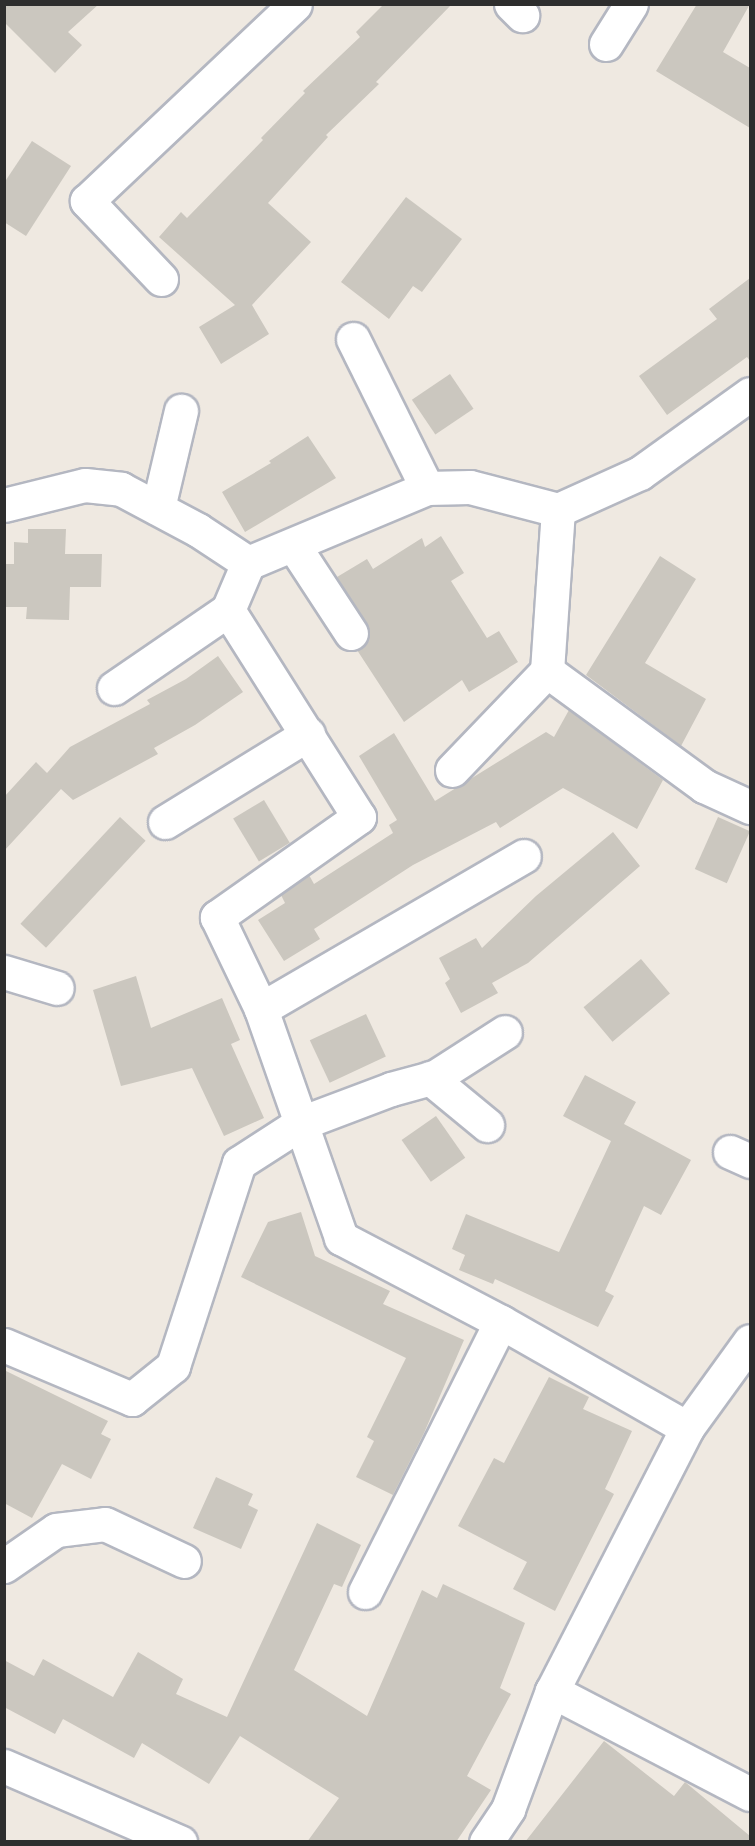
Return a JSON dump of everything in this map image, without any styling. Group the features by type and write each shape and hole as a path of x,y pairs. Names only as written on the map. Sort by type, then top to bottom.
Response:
{"street":[{"path":"161,279 87,201 295,4"},
{"path":"606,44 631,4"},
{"path":"353,339 428,488"},
{"path":"114,688 228,610 248,563 294,546 428,488 470,487 558,510 640,473 750,394"},
{"path":"158,508 181,411"},
{"path":"4,505 85,485 121,489 198,530 248,563"},
{"path":"452,770 547,671 558,510"},
{"path":"294,546 351,633"},
{"path":"228,610 359,817 218,917 261,1009 341,1238 501,1322 687,1428"},
{"path":"547,671 704,786 750,807"},
{"path":"165,822 308,734"},
{"path":"261,1009 524,856"},
{"path":"4,972 57,988"},
{"path":"4,1345 132,1400 173,1366 239,1162 301,1123 390,1089 430,1078 505,1032"},
{"path":"430,1078 488,1125"},
{"path":"365,1592 501,1322"},
{"path":"486,1842 508,1809 552,1691 687,1428 750,1341"},
{"path":"4,1566 56,1530 105,1524 184,1561"},
{"path":"552,1691 750,1794"},
{"path":"4,1766 180,1842"}],"building":[{"path":"4,4 99,4 68,32 82,45 55,73 4,22"},
{"path":"384,4 452,4 376,82 379,84 326,135 328,137 268,203 311,242 252,305 269,334 221,364 199,327 235,305 159,237 181,212 187,218 263,140 261,138 305,93 303,91 360,37 356,32"},
{"path":"697,4 750,4 723,52 750,68 750,128 656,71"},
{"path":"32,141 71,166 26,236 4,222 4,183"},
{"path":"406,197 462,239 422,292 413,286 389,319 341,282"},
{"path":"750,278 750,361 747,357 667,415 639,376 717,319 709,309"},
{"path":"450,374 473,409 435,435 412,400"},
{"path":"308,436 336,478 245,532 222,492 271,463 269,461"},
{"path":"28,529 66,529 65,554 102,554 101,587 70,587 69,620 26,619 27,607 4,607 4,564 14,564 14,542 28,543"},
{"path":"441,536 464,573 451,581 487,638 499,631 518,662 469,692 462,680 404,722 357,650 369,641 370,631 337,577 367,559 373,569 422,538 425,547"},
{"path":"660,556 696,579 645,663 706,699 681,746 586,675"},
{"path":"218,656 243,692 195,725 154,748 158,754 73,800 61,789 4,851 4,797 36,762 47,773 70,747 150,704 147,700 186,679"},
{"path":"569,710 663,780 637,829 563,788 500,828 496,822 413,865 314,929 320,939 284,961 258,920 285,903 281,895 309,875 314,884 393,833 389,825 397,820 359,756 394,733 435,801 546,732 554,737"},
{"path":"264,800 290,843 259,861 233,819"},
{"path":"120,817 146,841 46,948 20,924"},
{"path":"718,817 750,831 727,883 695,869"},
{"path":"613,832 640,866 528,963 492,983 498,993 461,1013 445,983 450,979 439,958 476,938 482,948 536,896"},
{"path":"641,959 670,993 612,1042 584,1007"},
{"path":"136,976 151,1028 222,998 240,1040 231,1044 264,1118 224,1136 192,1068 121,1086 93,990"},
{"path":"366,1014 386,1057 330,1083 310,1040"},
{"path":"585,1075 636,1102 624,1124 691,1160 661,1215 644,1206 605,1291 614,1296 598,1327 495,1279 493,1284 459,1270 465,1255 452,1249 466,1214 559,1252 611,1141 563,1116"},
{"path":"436,1116 465,1158 431,1182 402,1140"},
{"path":"301,1212 315,1256 390,1291 383,1304 464,1340 424,1433 393,1495 356,1477 374,1441 367,1437 406,1358 241,1277 268,1222"},
{"path":"4,1370 108,1421 101,1434 111,1439 91,1479 62,1464 32,1518 4,1503"},
{"path":"549,1377 589,1397 583,1409 632,1431 605,1489 614,1494 555,1611 513,1589 527,1562 458,1526 494,1458 504,1463"},
{"path":"216,1477 253,1494 248,1505 258,1510 241,1549 193,1528"},
{"path":"317,1523 361,1545 342,1587 334,1584 294,1670 367,1716 422,1590 437,1598 443,1584 525,1623 500,1688 511,1694 467,1776 491,1790 456,1842 307,1842 339,1798 240,1736 209,1784 142,1743 134,1758 63,1719 55,1734 4,1707 4,1660 34,1676 43,1659 113,1697 138,1652 183,1679 176,1694 227,1717"},
{"path":"604,1741 674,1796 685,1782 750,1836 750,1842 525,1842"}]}
